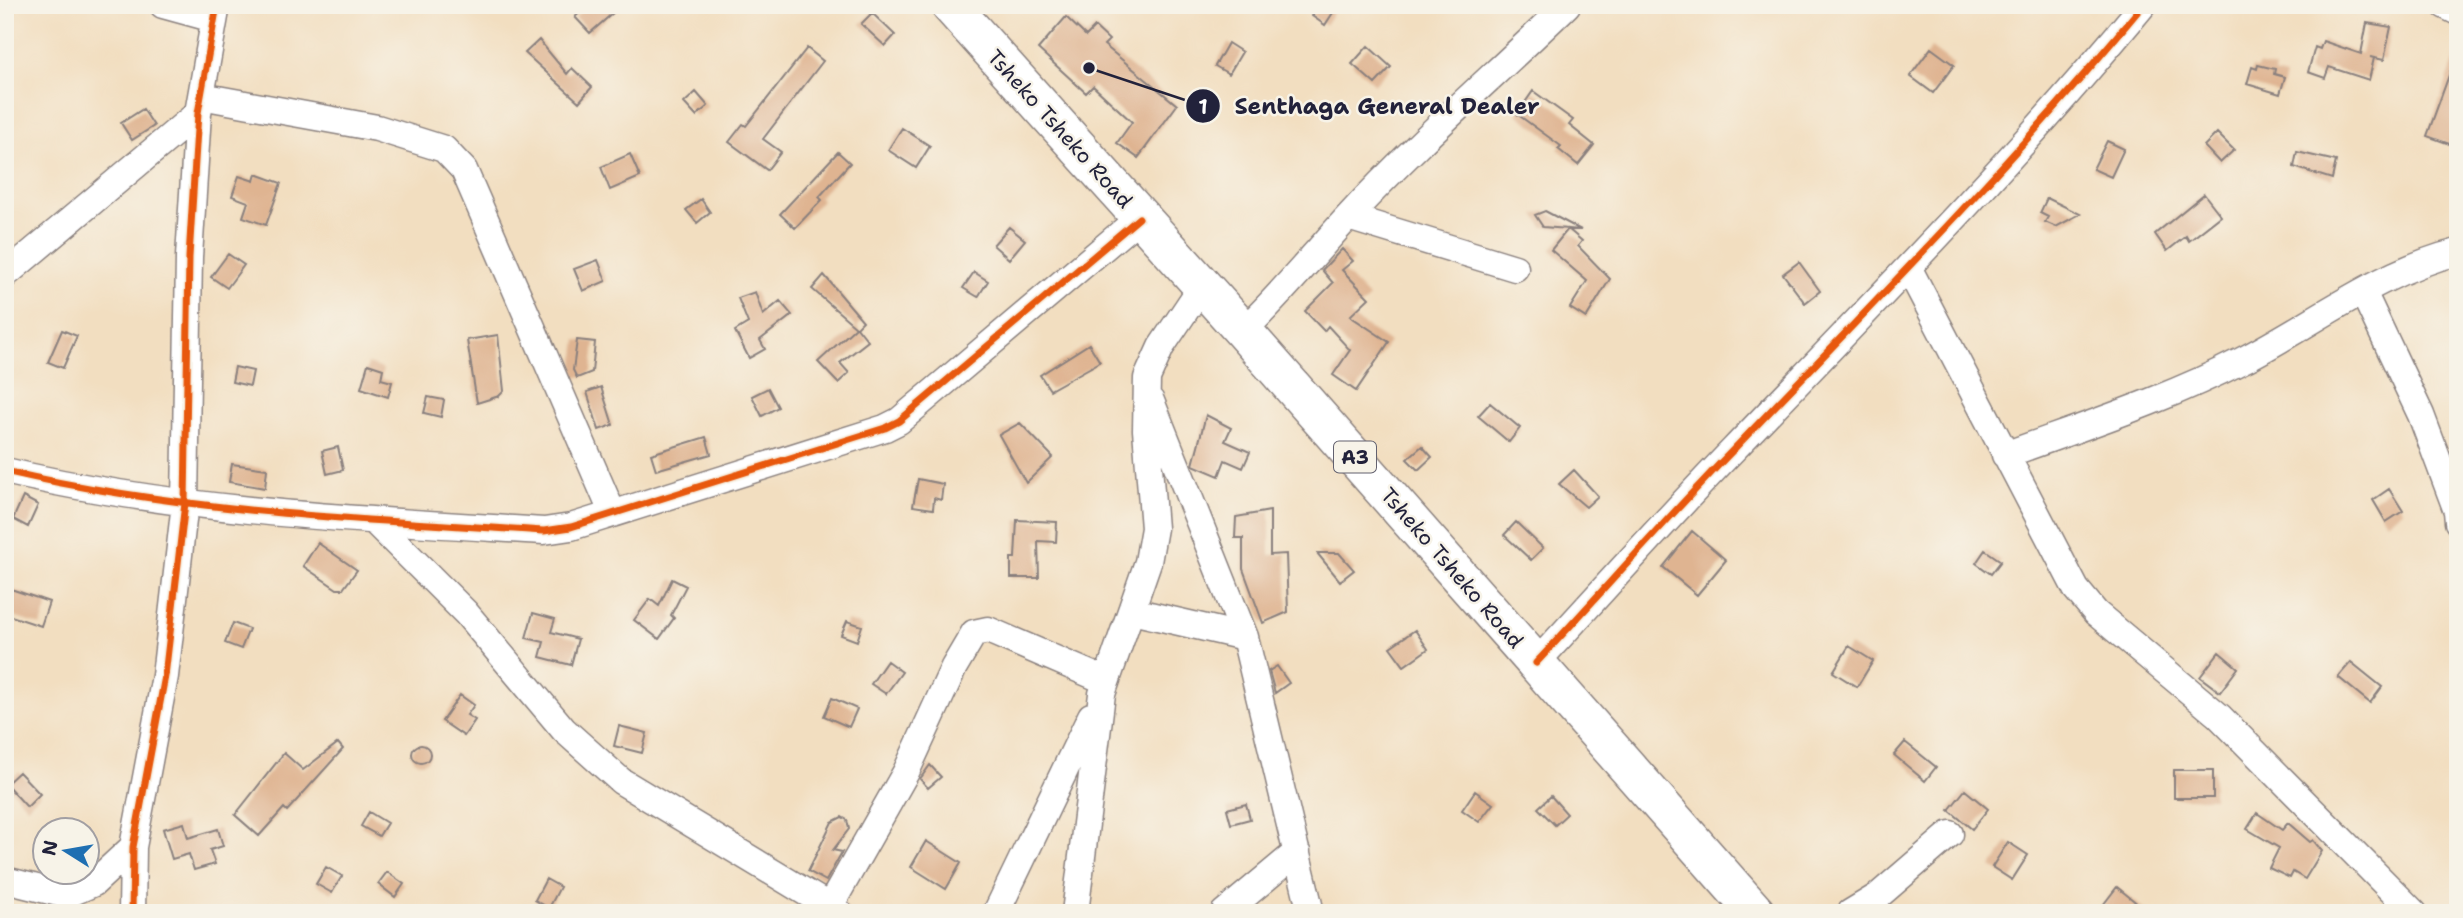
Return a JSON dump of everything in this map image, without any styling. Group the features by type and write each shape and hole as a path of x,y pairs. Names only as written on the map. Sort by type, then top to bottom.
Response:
{"highway":[{"name":"Tsheko Tsheko Road","path":"950,5 1243,331 1756,913"}],"street":[{"path":"132,913 133,847 165,677 185,503 189,257 200,105 216,12 163,5"},
{"path":"1243,331 1282,294 1348,217 1451,113 1567,5"},
{"path":"1536,663 1731,451 1909,269 2053,114 2143,5"},
{"path":"2444,5 2458,12"},
{"path":"5,275 200,105 377,128 433,144 454,156 464,170 612,512"},
{"path":"1348,217 1516,268"},
{"path":"5,471 185,503 374,521 544,531 570,527 885,428 899,421 1139,218"},
{"path":"2005,455 2115,415 2242,361 2387,279 2458,252"},
{"path":"1909,269 2059,562 2096,613 2219,716 2414,913"},
{"path":"996,913 1104,688 1132,611 1148,562 1154,528 1146,430 1147,390 1151,366 1202,286"},
{"path":"2363,292 2421,415 2457,515"},
{"path":"1147,390 1245,637 1311,913"},
{"path":"374,521 466,613 564,730 621,780 835,910 906,772 959,656 974,633 988,630 1104,688"},
{"path":"1132,611 1245,637"},
{"path":"1075,913 1104,688"},
{"path":"1850,913 1878,896 1950,834"},
{"path":"5,880 66,895 94,883 133,847"},
{"path":"1224,913 1297,852"}],"building":[{"path":"589,5 622,5 590,33 575,17"},
{"path":"1319,5 1338,5 1325,25 1312,16"},
{"path":"872,13 895,35 885,46 861,24"},
{"path":"1066,17 1086,36 1095,27 1109,40 1104,45 1177,105 1138,158 1117,143 1132,122 1093,86 1086,93 1038,49"},
{"path":"2367,23 2391,27 2384,60 2370,57 2374,58 2369,80 2329,67 2325,78 2308,72 2315,47 2320,49 2323,41 2361,54"},
{"path":"539,40 567,74 572,68 592,87 579,102 525,53"},
{"path":"1228,43 1242,52 1229,74 1215,66"},
{"path":"1368,46 1391,67 1375,84 1352,64"},
{"path":"807,48 823,61 763,139 781,152 767,170 729,142 743,124 746,126"},
{"path":"1931,48 1954,65 1933,93 1910,76"},
{"path":"2456,56 2458,57 2458,147 2427,136"},
{"path":"2258,65 2275,69 2274,74 2285,77 2280,94 2247,84 2252,67 2257,69"},
{"path":"1533,91 1573,120 1569,125 1594,145 1578,165 1558,149 1561,146 1517,114"},
{"path":"696,92 708,106 696,116 684,103"},
{"path":"143,109 154,126 132,140 121,123"},
{"path":"902,128 930,146 916,168 888,150"},
{"path":"2217,133 2234,150 2220,163 2204,146"},
{"path":"2107,141 2124,149 2111,177 2093,169"},
{"path":"838,152 850,163 819,197 822,200 795,228 780,214"},
{"path":"2297,152 2336,161 2332,179 2294,167"},
{"path":"630,154 640,177 610,190 601,167"},
{"path":"256,174 281,183 266,225 243,217 248,202 232,196 239,176 254,181"},
{"path":"2204,194 2221,216 2189,241 2186,236 2167,251 2155,234"},
{"path":"2047,198 2080,214 2056,227 2045,222 2048,217 2040,213"},
{"path":"701,199 710,212 697,223 686,210"},
{"path":"1545,211 1581,230 1543,227 1535,215"},
{"path":"1009,227 1025,240 1009,259 993,245"},
{"path":"1568,229 1582,241 1578,246 1610,279 1586,318 1570,308 1587,281 1551,250"},
{"path":"1342,249 1353,261 1342,270 1369,298 1350,316 1389,342 1356,391 1333,375 1350,350 1328,326 1324,331 1305,311 1333,283 1322,270"},
{"path":"228,254 244,265 227,288 211,277"},
{"path":"598,260 606,281 583,291 574,269"},
{"path":"1799,262 1820,291 1805,303 1783,274"},
{"path":"974,272 988,281 978,297 963,288"},
{"path":"824,275 863,321 857,327 868,341 840,363 849,373 838,383 818,362 856,327 812,289"},
{"path":"755,292 763,315 780,301 792,315 760,340 765,349 749,358 735,331 748,323 738,298"},
{"path":"62,330 77,336 63,368 48,362"},
{"path":"498,335 504,391 499,396 477,403 467,340"},
{"path":"577,340 595,342 592,372 577,378 573,370"},
{"path":"1089,344 1100,362 1050,390 1040,375"},
{"path":"368,364 383,369 381,379 392,382 388,397 361,388"},
{"path":"235,367 253,371 250,386 232,382"},
{"path":"601,387 613,425 599,430 587,392"},
{"path":"768,388 778,407 762,416 752,396"},
{"path":"428,397 444,400 441,417 424,413"},
{"path":"1490,403 1520,428 1509,442 1478,416"},
{"path":"1206,415 1231,428 1225,441 1250,452 1243,468 1225,460 1219,476 1193,465"},
{"path":"1020,423 1053,457 1026,483 999,435"},
{"path":"706,437 711,454 656,470 651,454"},
{"path":"1422,446 1432,457 1418,470 1407,459"},
{"path":"338,447 343,470 327,474 322,451"},
{"path":"232,464 267,469 265,488 229,482"},
{"path":"1574,470 1598,496 1586,507 1559,484"},
{"path":"918,479 943,484 941,500 934,498 933,509 913,506"},
{"path":"2389,489 2403,511 2386,522 2373,500"},
{"path":"23,497 38,505 28,527 13,519"},
{"path":"1270,511 1270,555 1286,554 1288,612 1263,623 1243,569 1243,538 1235,538 1236,517"},
{"path":"1017,520 1057,522 1056,542 1038,541 1039,578 1011,578"},
{"path":"1516,522 1543,548 1531,560 1504,535"},
{"path":"1692,531 1726,560 1697,595 1663,567"},
{"path":"318,543 357,570 343,589 337,589 303,566"},
{"path":"1985,550 2001,561 1991,574 1976,563"},
{"path":"1317,553 1339,553 1354,570 1340,581"},
{"path":"672,579 686,586 671,615 674,618 659,639 634,620 650,599 659,606"},
{"path":"5,587 49,602 41,626 5,614"},
{"path":"533,613 555,619 551,632 578,639 571,665 540,657 544,642 526,638"},
{"path":"847,621 862,626 857,641 841,635"},
{"path":"233,623 249,629 241,649 225,643"},
{"path":"1415,630 1428,649 1404,666 1390,647"},
{"path":"1849,646 1873,661 1857,687 1833,672"},
{"path":"2219,652 2238,668 2220,692 2200,677"},
{"path":"887,661 902,672 886,694 871,684"},
{"path":"2351,662 2382,687 2370,703 2338,677"},
{"path":"1277,666 1289,683 1275,693 1269,671"},
{"path":"460,695 474,705 467,715 475,720 464,736 442,721"},
{"path":"832,698 857,709 849,727 824,716"},
{"path":"619,726 647,733 642,753 614,746"},
{"path":"1905,742 1936,767 1925,781 1894,755"},
{"path":"338,743 343,749 287,811 284,808 259,836 235,815 284,753 303,770"},
{"path":"421,745 427,748 430,754 427,760 421,763 415,760 412,754 415,748"},
{"path":"930,765 941,777 928,788 920,779"},
{"path":"2174,770 2213,770 2213,798 2174,798"},
{"path":"19,772 40,794 27,807 6,784"},
{"path":"1965,790 1988,809 1972,829 1949,810"},
{"path":"1475,791 1493,804 1479,822 1462,810"},
{"path":"1551,796 1567,814 1555,825 1538,808"},
{"path":"1246,804 1250,819 1231,824 1227,809"},
{"path":"369,812 387,823 379,836 361,826"},
{"path":"2257,813 2282,830 2288,823 2310,842 2313,840 2322,851 2305,879 2293,872 2290,878 2269,868 2279,848 2247,829"},
{"path":"842,817 847,820 849,829 833,850 842,852 826,881 808,871 832,822"},
{"path":"184,823 188,838 218,829 223,846 210,850 215,864 194,870 189,854 172,859 163,829"},
{"path":"926,841 961,863 946,889 911,867"},
{"path":"2008,842 2028,855 2012,880 1992,867"},
{"path":"326,867 342,876 332,893 316,884"},
{"path":"387,872 404,884 395,897 378,884"},
{"path":"546,879 560,887 549,908 535,900"},
{"path":"2117,887 2149,913 2112,913 2103,905"}],"cycle path":[{"path":"132,913 133,847 165,676 185,503 189,257 198,113 217,5"},
{"path":"1536,663 1684,502 1994,176 2143,5"},
{"path":"5,471 138,496 273,512 544,531 571,527 885,428 899,421 1139,218"}],"place":[{"name":"Senthaga General Dealer","path":"1089,68"}]}
